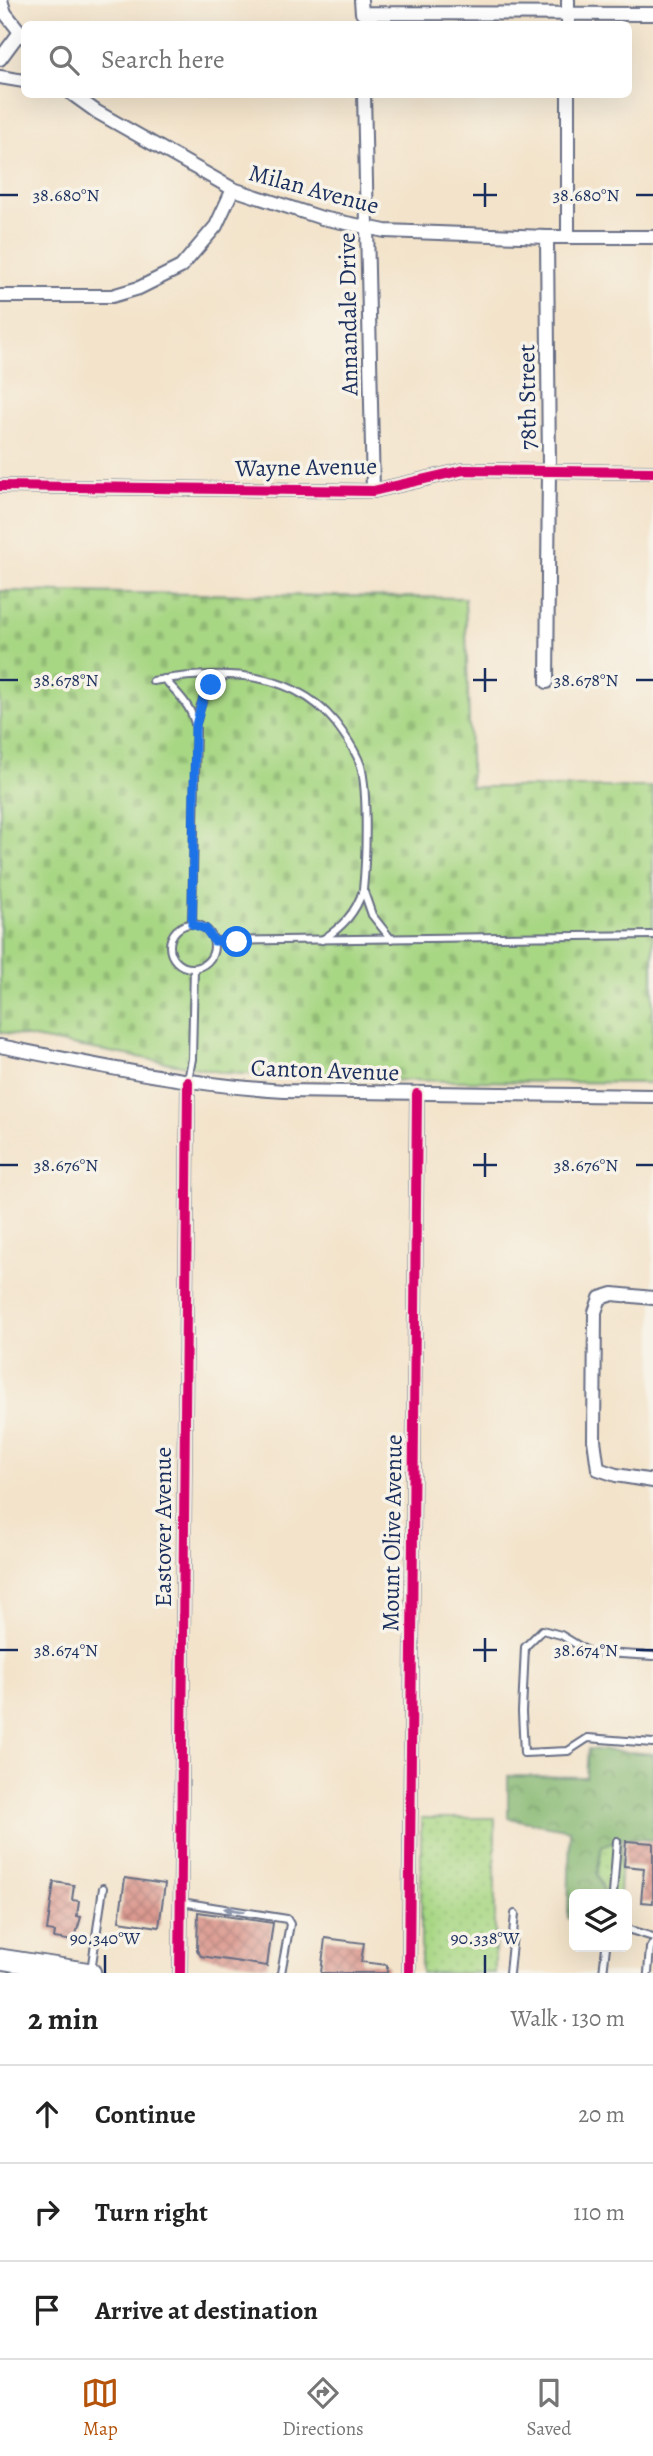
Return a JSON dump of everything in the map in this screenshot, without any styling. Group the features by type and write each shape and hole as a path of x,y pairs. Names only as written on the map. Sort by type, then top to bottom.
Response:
{"main road":[{"path":"0,1959 91,1973"}],"street":[{"path":"1,0 5,13 21,33"},
{"path":"568,0 568,20"},
{"path":"361,12 568,20 653,14"},
{"path":"0,59 21,35"},
{"path":"0,76 21,80"},
{"name":"Milan Avenue","path":"78,98 97,112 233,189 322,218 384,231 547,237 653,237"},
{"name":"Annandale Drive","path":"364,98 373,491"},
{"path":"568,98 568,236"},
{"path":"0,296 112,296 139,288 181,267 216,226 233,189"},
{"name":"78th Street","path":"547,237 547,682"},
{"name":"Wayne Avenue","path":"0,486 373,491 464,470 653,472"},
{"name":"Canton Avenue","path":"0,1046 230,1088 417,1094 653,1096"},
{"name":"Eastover Avenue","path":"180,1973 188,1082"},
{"name":"Mount Olive Avenue","path":"410,1973 417,1094"},
{"path":"653,1298 613,1294 600,1298 596,1312 594,1440 598,1469 653,1481"}],"lane":[{"path":"195,729 204,695 211,685 226,675"},
{"path":"153,681 226,675 278,682 319,704 334,719 354,749 361,766 364,786 363,890 359,904 351,915 341,927 322,940"},
{"path":"164,679 194,716 192,924"},
{"path":"363,890 372,915 391,939"},
{"path":"192,924 206,929 214,941 212,956 207,962 194,968 179,964 171,953 170,946 171,939 179,928 192,924"},
{"path":"214,941 653,935"},
{"path":"188,1082 192,1059 194,968"},
{"path":"653,1656 589,1652 561,1635 542,1630 525,1647 522,1712 524,1753 568,1751 588,1738 653,1743"},
{"path":"613,1889 617,1840"},
{"path":"91,1973 103,1888"},
{"path":"181,1902 287,1919 290,1924 281,1973"},
{"path":"509,1973 516,1913"},
{"path":"632,1930 653,1937"},
{"path":"650,1973 650,1948 653,1943"},
{"path":"603,1973 605,1952"}],"green space":[{"path":"0,591 465,598 471,787 653,787 653,1083 382,1080 225,1073 0,1032"},
{"path":"588,1749 653,1754 653,1840 622,1838 602,1846 597,1874 603,1889 569,1889 569,1918 568,1918 570,1830 508,1818 508,1776 586,1777"},
{"path":"421,1818 495,1818 495,1973 421,1973"},
{"path":"622,1838 619,1889 603,1889 597,1874 602,1846"}],"building":[{"path":"626,1841 653,1843 653,1903 641,1902 644,1868 624,1866"},
{"path":"125,1878 165,1884 159,1927 119,1921"},
{"path":"54,1882 74,1885 72,1900 79,1901 77,1916 81,1917 74,1941 54,1938 55,1932 47,1931"},
{"path":"198,1912 273,1923 267,1966 201,1956 197,1950"},
{"path":"325,1938 364,1943 361,1962 387,1965 387,1973 321,1973"}],"cycle path":[{"path":"0,486 373,491 464,470 653,472"},
{"path":"180,1973 188,1082"},
{"path":"409,1973 417,1094"}],"route":[{"path":"211,685 204,695 195,729 192,924 206,929 214,941 237,942"}]}
